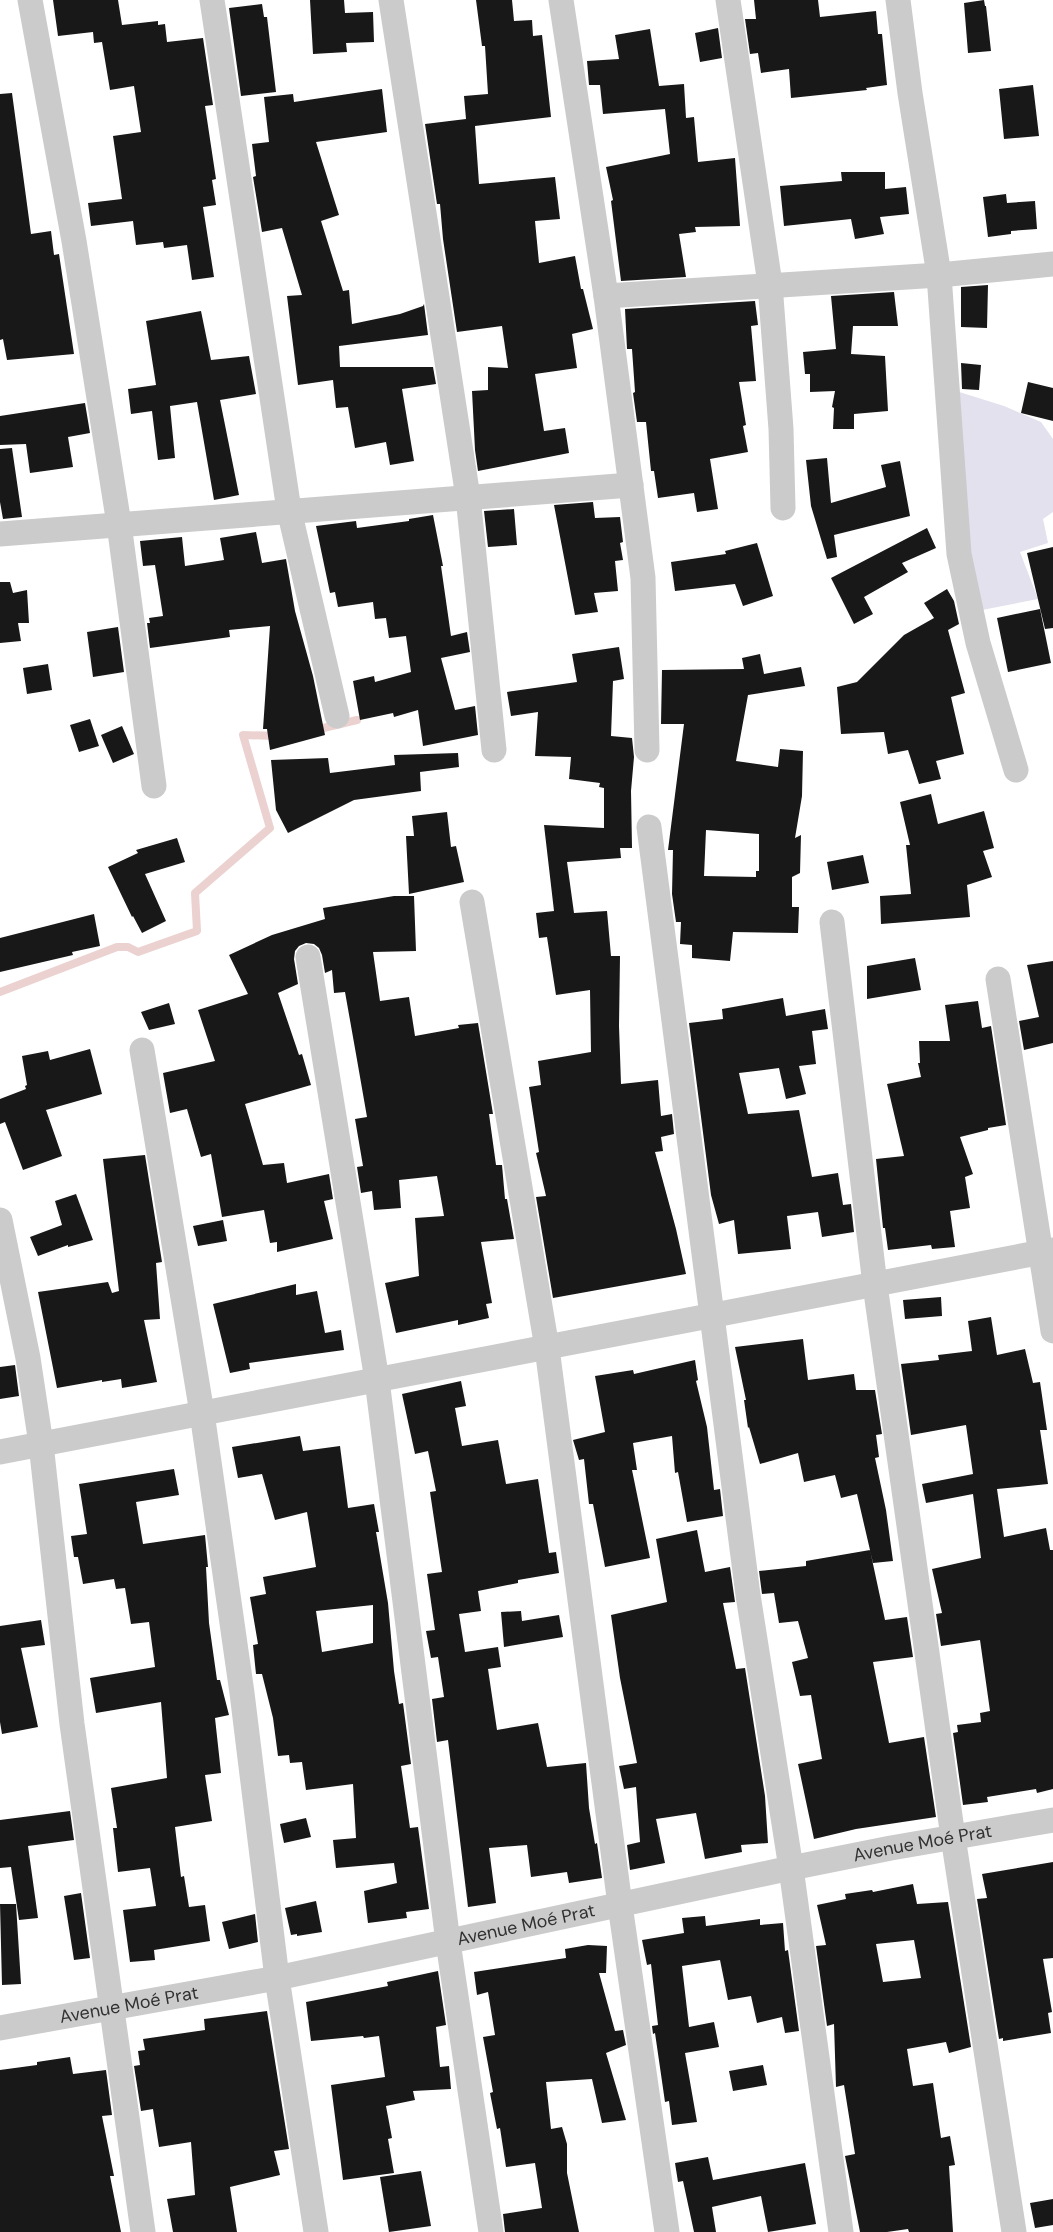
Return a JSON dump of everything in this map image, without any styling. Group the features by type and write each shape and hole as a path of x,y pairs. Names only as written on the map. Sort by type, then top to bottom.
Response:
{"street":[{"path":"30,0 74,241 119,524 154,786"},
{"path":"212,0 289,510 337,716"},
{"path":"391,0 468,497 494,750"},
{"path":"561,0 606,296 643,578 647,750"},
{"path":"728,0 770,284 781,429 783,508"},
{"path":"898,0 910,93 939,275 960,554 978,643 1016,770"},
{"path":"606,296 770,284 939,275 1053,264"},
{"path":"0,534 289,510 631,485"},
{"path":"649,827 748,1595 791,1868 841,2232"},
{"path":"472,902 547,1348 620,1905 667,2232"},
{"path":"832,922 875,1285 953,1837 1014,2232"},
{"path":"308,957 377,1380 448,1942 491,2232"},
{"path":"998,978 1047,1252 1053,1330"},
{"path":"142,1050 202,1413 242,1692 277,1978 316,2232"},
{"path":"0,1220 28,1358 40,1444 72,1724 143,2232"},
{"path":"0,1452 377,1380 476,1359 547,1348 1047,1252"},
{"name":"Avenue Moé Prat","path":"0,2028 277,1978 791,1868 1053,1820"}],"shaded area":[{"path":"953,390 1004,406 1041,422 1053,439 1053,512 1043,519 1048,543 1020,552 1038,599 977,611"}],"building":[{"path":"53,0 118,0 122,25 158,21 158,25 165,24 167,42 203,38 213,105 205,106 216,179 212,180 216,205 203,207 214,277 192,280 187,245 164,248 163,242 136,245 133,221 91,226 88,203 122,199 113,136 141,132 134,86 110,90 102,42 94,43 93,32 58,36"},
{"path":"310,0 344,0 345,13 373,12 374,42 346,43 347,52 313,54"},
{"path":"476,0 512,0 514,21 532,20 533,36 542,35 551,117 475,126 479,184 555,177 560,219 535,221 539,263 575,256 581,289 583,289 593,329 572,334 577,368 535,374 544,431 565,428 569,453 478,471 472,391 488,390 488,367 508,368 502,326 457,332 443,239 440,204 437,204 425,124 466,119 464,96 488,94 485,46 482,46"},
{"path":"754,0 818,0 820,17 876,11 878,34 882,34 887,85 866,88 867,90 791,98 789,69 761,73 758,53 750,54 745,19 756,19"},
{"path":"984,0 991,51 968,53 964,3"},
{"path":"262,4 264,17 267,17 276,92 241,96 229,8"},
{"path":"718,28 722,58 700,62 695,33"},
{"path":"650,29 659,86 684,84 686,118 694,117 698,162 735,158 740,226 695,227 696,232 679,234 686,277 621,281 611,201 613,200 606,167 670,154 665,109 603,114 600,85 589,85 587,61 619,59 615,35"},
{"path":"1033,85 1039,136 1004,139 999,89"},
{"path":"382,89 387,132 316,142 339,215 321,221 343,291 349,290 352,324 400,314 424,304 428,335 339,346 340,367 433,367 436,384 402,389 414,461 390,465 386,442 355,448 348,407 336,408 333,380 298,385 287,296 302,295 282,228 262,232 253,177 256,176 252,144 269,142 264,97 293,94 294,102"},
{"path":"12,93 31,234 51,231 54,255 59,254 74,354 7,360 3,339 0,340 0,94"},
{"path":"841,172 885,172 885,189 906,187 909,214 880,217 884,234 855,239 851,219 784,226 780,186 842,181"},
{"path":"1006,194 1007,203 1035,201 1037,229 1011,231 1011,234 988,237 983,197"},
{"path":"988,285 987,328 961,327 961,287"},
{"path":"894,292 898,326 853,326 851,354 885,356 888,411 854,414 854,429 833,429 834,408 832,407 835,391 810,392 810,374 805,374 803,352 836,349 831,296"},
{"path":"755,301 758,325 751,326 756,381 739,382 746,425 743,426 748,452 710,459 718,509 697,512 694,493 658,498 654,471 651,471 646,422 637,422 633,393 635,392 632,349 627,349 625,309"},
{"path":"201,311 211,360 249,356 256,394 220,400 239,495 214,500 197,402 170,406 175,458 158,460 152,411 131,414 128,389 156,385 146,321"},
{"path":"961,363 981,365 979,390 962,389"},
{"path":"1028,382 1053,388 1053,421 1021,413"},
{"path":"85,403 90,433 68,437 73,467 30,473 26,444 0,445 0,416"},
{"path":"12,448 22,517 3,519 0,502 0,449"},
{"path":"827,458 831,503 886,487 881,465 900,461 910,516 834,535 837,557 827,559 811,506 806,460"},
{"path":"593,502 595,518 620,517 623,542 620,543 623,560 615,561 618,591 594,593 598,612 575,615 554,505"},
{"path":"514,509 517,545 488,547 484,511"},
{"path":"433,515 443,566 441,566 451,636 467,632 470,652 441,658 455,710 475,706 478,735 423,746 418,710 394,717 393,713 360,720 353,681 374,676 375,682 411,672 406,636 389,638 386,618 375,619 373,602 338,607 335,592 330,593 316,526 356,521 357,528 409,521 409,519"},
{"path":"927,528 936,548 902,563 908,572 864,597 873,614 854,624 831,578"},
{"path":"256,532 262,563 286,559 295,611 313,676 325,735 270,750 267,729 263,729 270,626 229,630 230,637 150,648 147,623 150,623 149,618 163,616 155,565 143,566 140,541 182,537 185,566 224,560 220,538"},
{"path":"757,543 773,596 743,606 735,584 675,591 671,562 726,554 725,551"},
{"path":"1053,547 1053,628 1045,629 1027,553"},
{"path":"0,582 10,582 13,593 27,590 29,623 18,623 21,641 0,643"},
{"path":"947,589 954,601 959,624 948,630 965,693 951,697 964,754 936,761 941,779 919,784 908,750 888,754 884,732 841,734 837,687 857,682 904,635 934,618 924,603"},
{"path":"1040,609 1051,663 1008,672 997,618"},
{"path":"118,627 124,672 93,677 87,632"},
{"path":"619,647 624,679 613,681 611,736 632,738 634,757 631,791 632,848 620,848 621,858 567,862 574,913 607,911 611,956 620,956 619,1026 621,1084 658,1080 661,1116 672,1114 674,1134 661,1137 663,1151 655,1152 686,1274 553,1298 536,1197 546,1196 536,1153 539,1152 529,1087 541,1085 538,1061 591,1052 590,990 556,995 547,937 539,938 536,913 554,911 544,825 604,828 604,788 599,787 600,783 569,779 571,757 535,756 538,712 511,716 507,692 577,682 572,654"},
{"path":"760,654 764,674 801,667 805,686 748,695 736,761 778,767 780,749 803,751 802,796 795,838 801,835 800,873 792,877 792,907 799,907 798,933 733,932 730,961 692,958 692,945 680,944 681,922 676,922 672,894 673,850 668,850 684,724 661,724 662,670 744,669 742,658","holes":["706,830 759,834 759,871 756,871 756,877 704,876"]},
{"path":"48,664 52,690 27,694 23,668"},
{"path":"90,719 99,746 79,752 70,725"},
{"path":"122,726 134,754 113,763 101,735"},
{"path":"458,753 459,767 420,772 421,791 354,800 288,833 276,810 271,760 328,758 330,773 395,765 394,755"},
{"path":"931,794 938,824 984,811 994,848 983,851 992,877 967,885 970,917 881,924 880,896 911,894 906,845 910,845 900,802"},
{"path":"447,812 451,847 456,846 464,882 409,894 406,836 414,836 412,816"},
{"path":"177,838 185,862 145,874 166,921 142,933 132,917 108,867 138,853 136,850"},
{"path":"863,855 869,883 832,890 827,862"},
{"path":"394,896 414,896 416,951 373,952 380,1001 409,997 415,1036 459,1028 458,1025 478,1023 493,1114 489,1114 496,1165 502,1165 505,1199 507,1199 514,1239 481,1242 492,1303 486,1304 489,1318 458,1325 458,1320 396,1333 385,1283 419,1276 415,1218 444,1216 437,1176 399,1180 401,1208 374,1210 372,1191 361,1193 357,1167 363,1166 355,1119 367,1117 345,992 334,993 332,970 325,973 319,948 314,944 306,943 299,946 295,951 294,959 298,984 278,993 299,1055 302,1054 311,1085 245,1104 263,1165 284,1163 287,1183 329,1174 333,1199 324,1201 333,1239 277,1252 277,1242 270,1243 264,1210 222,1217 211,1154 201,1157 187,1109 170,1113 163,1073 215,1061 198,1010 248,994 229,955 272,935 325,919 323,908"},
{"path":"94,914 100,946 72,952 73,955 0,972 0,938"},
{"path":"915,958 921,990 867,999 867,966"},
{"path":"1053,961 1053,1043 1024,1050 1019,1021 1039,1017 1027,965"},
{"path":"783,998 786,1016 825,1009 828,1029 812,1031 816,1064 799,1066 806,1094 786,1099 779,1068 739,1073 748,1114 799,1110 812,1177 838,1173 843,1205 851,1204 854,1232 822,1237 818,1212 787,1216 791,1249 738,1254 734,1220 719,1224 711,1195 689,1023 723,1019 722,1009"},
{"path":"978,1001 982,1028 991,1026 1006,1125 988,1128 988,1130 960,1137 973,1174 965,1177 970,1208 950,1211 955,1247 932,1249 931,1245 888,1250 885,1228 883,1228 876,1159 904,1156 887,1084 921,1077 918,1063 920,1063 919,1041 950,1041 945,1005"},
{"path":"169,1003 175,1024 149,1030 141,1012"},
{"path":"90,1049 102,1094 46,1110 62,1156 23,1170 5,1122 0,1124 0,1099 26,1089 22,1056 48,1051 50,1060"},
{"path":"145,1155 162,1262 156,1263 160,1319 144,1320 157,1382 122,1388 121,1379 102,1382 102,1380 57,1388 38,1292 108,1282 112,1293 119,1291 103,1159"},
{"path":"76,1194 93,1240 68,1247 68,1245 38,1256 30,1237 62,1225 55,1201"},
{"path":"223,1220 227,1241 198,1246 193,1226"},
{"path":"296,1284 296,1295 317,1291 325,1333 341,1330 344,1350 249,1363 250,1369 230,1373 213,1304"},
{"path":"941,1297 942,1316 905,1319 903,1300"},
{"path":"991,1317 997,1355 1025,1349 1033,1383 1040,1382 1047,1430 1040,1430 1048,1484 997,1489 1004,1537 1046,1528 1050,1550 1053,1550 1053,1789 1037,1793 1036,1789 987,1797 988,1802 963,1805 953,1733 958,1732 957,1725 981,1722 980,1713 990,1711 980,1640 941,1646 936,1614 942,1613 932,1569 981,1558 973,1494 926,1503 922,1484 973,1474 966,1425 911,1435 901,1364 939,1360 938,1355 972,1351 968,1321"},
{"path":"803,1339 808,1380 854,1374 856,1390 875,1390 882,1434 876,1435 879,1457 875,1458 886,1510 893,1561 873,1563 857,1494 841,1498 835,1475 804,1482 798,1453 760,1464 748,1428 744,1400 746,1400 735,1347"},
{"path":"695,1360 698,1380 696,1381 707,1427 714,1490 720,1489 723,1516 687,1522 678,1472 675,1473 672,1436 633,1443 637,1470 632,1470 650,1558 605,1567 593,1504 589,1504 584,1459 579,1460 573,1440 605,1432 595,1376 633,1370 634,1374"},
{"path":"15,1365 19,1396 0,1399 0,1367"},
{"path":"461,1381 466,1406 455,1408 462,1446 498,1440 506,1484 538,1479 549,1553 556,1552 559,1573 518,1580 518,1583 478,1591 481,1611 459,1614 465,1652 498,1647 501,1667 488,1669 497,1730 538,1723 547,1767 586,1763 589,1808 602,1878 569,1883 567,1872 531,1877 527,1845 489,1848 496,1903 468,1907 448,1740 437,1742 432,1699 444,1697 438,1657 431,1658 426,1631 435,1630 427,1574 442,1572 430,1492 436,1491 428,1451 415,1454 402,1394"},
{"path":"300,1436 303,1451 340,1446 348,1508 374,1504 379,1532 376,1532 388,1603 394,1671 399,1704 403,1703 411,1764 401,1766 410,1828 418,1827 429,1909 406,1912 407,1918 368,1923 364,1891 397,1883 394,1863 336,1868 333,1840 356,1838 353,1784 306,1790 302,1762 290,1763 289,1755 278,1756 273,1718 262,1674 256,1674 253,1645 258,1644 250,1597 266,1594 263,1577 316,1567 307,1512 275,1520 262,1474 238,1478 232,1447","holes":["373,1605 373,1643 322,1652 316,1611"]},
{"path":"174,1469 179,1495 136,1502 143,1544 205,1535 208,1567 206,1567 209,1623 217,1680 220,1680 229,1715 215,1718 221,1773 205,1775 212,1821 175,1827 181,1877 184,1876 189,1907 205,1905 210,1941 154,1950 155,1960 130,1962 123,1910 156,1906 150,1868 118,1872 113,1828 117,1828 111,1788 167,1778 161,1702 96,1713 90,1678 155,1667 149,1622 131,1624 125,1588 116,1589 114,1579 83,1584 78,1557 74,1557 71,1536 87,1534 79,1484"},
{"path":"697,1530 705,1572 730,1567 735,1602 723,1603 736,1669 745,1668 765,1796 768,1843 741,1845 742,1852 705,1859 696,1813 656,1819 665,1863 630,1870 627,1845 640,1842 636,1787 624,1789 619,1766 637,1763 620,1678 611,1615 667,1602 656,1539"},
{"path":"870,1550 885,1620 907,1617 913,1657 873,1662 889,1743 924,1737 936,1817 856,1829 814,1839 798,1764 822,1759 811,1695 800,1696 792,1662 808,1658 798,1621 779,1623 774,1593 762,1594 759,1571 806,1566 806,1561"},
{"path":"521,1611 522,1621 559,1615 563,1637 504,1647 501,1612"},
{"path":"41,1620 45,1645 21,1648 38,1727 2,1734 0,1722 0,1626"},
{"path":"70,1811 74,1840 28,1846 38,1918 19,1920 11,1867 0,1868 0,1820"},
{"path":"306,1818 311,1837 284,1843 280,1824"},
{"path":"1053,1862 1053,1958 1043,1959 1052,2012 1048,2013 1051,2033 1003,2041 1003,2038 999,2039 977,1899 987,1898 982,1874"},
{"path":"913,1884 917,1904 948,1902 971,2047 949,2053 946,2042 907,2049 913,2086 933,2083 941,2138 950,2136 955,2165 949,2166 953,2232 909,2232 908,2229 887,2232 860,2232 845,2156 855,2154 844,2085 836,2087 834,2024 827,2026 816,1946 826,1945 817,1905 846,1899 845,1894 872,1890 873,1892","holes":["914,1940 921,1978 883,1982 876,1944"]},
{"path":"81,1893 90,1958 74,1960 64,1896"},
{"path":"316,1901 322,1932 297,1936 297,1934 291,1935 285,1908"},
{"path":"0,1904 16,1904 21,1984 2,1985"},
{"path":"255,1914 258,1942 229,1949 222,1922"},
{"path":"705,1916 706,1926 760,1919 760,1925 783,1923 785,1951 788,1950 799,2031 785,2033 782,2017 757,2023 751,1996 728,2000 720,1960 682,1966 689,2027 714,2022 719,2047 685,2053 697,2122 672,2125 669,2101 665,2102 655,2033 653,2034 652,2026 658,2025 651,1964 647,1965 642,1940 684,1933 682,1918"},
{"path":"588,1945 607,1946 606,1973 599,1973 615,2031 623,2030 626,2045 606,2053 626,2120 602,2123 592,2079 546,2082 551,2129 562,2127 567,2144 567,2173 579,2232 505,2232 503,2214 542,2208 535,2163 506,2167 500,2128 497,2129 490,2093 493,2092 483,2037 495,2035 488,1992 477,1995 474,1972 566,1958 565,1949"},
{"path":"438,1971 446,2025 436,2027 440,2067 449,2066 451,2089 413,2091 415,2100 386,2106 392,2138 388,2139 394,2173 343,2180 331,2085 385,2077 379,2036 311,2041 306,2002 388,1986 387,1982"},
{"path":"267,2011 289,2149 274,2151 280,2175 230,2187 237,2232 173,2232 167,2199 195,2195 191,2142 159,2147 153,2109 141,2111 134,2066 140,2065 138,2051 145,2050 143,2039 205,2030 204,2019"},
{"path":"70,2057 73,2074 106,2070 112,2115 102,2116 114,2176 110,2176 121,2232 0,2232 0,2070 37,2065 37,2062"},
{"path":"763,2065 767,2085 733,2091 729,2071"},
{"path":"708,2157 713,2180 805,2163 816,2224 768,2232 761,2196 712,2207 716,2232 694,2232 683,2181 678,2182 675,2163"},
{"path":"421,2171 431,2226 389,2232 380,2177"},
{"path":"1053,2199 1053,2225 1035,2228 1030,2203"}],"waterway":[{"path":"315,730 357,720"},
{"path":"0,992 117,947 128,947 138,952 197,931 195,893 270,828 243,735 277,736"}]}
